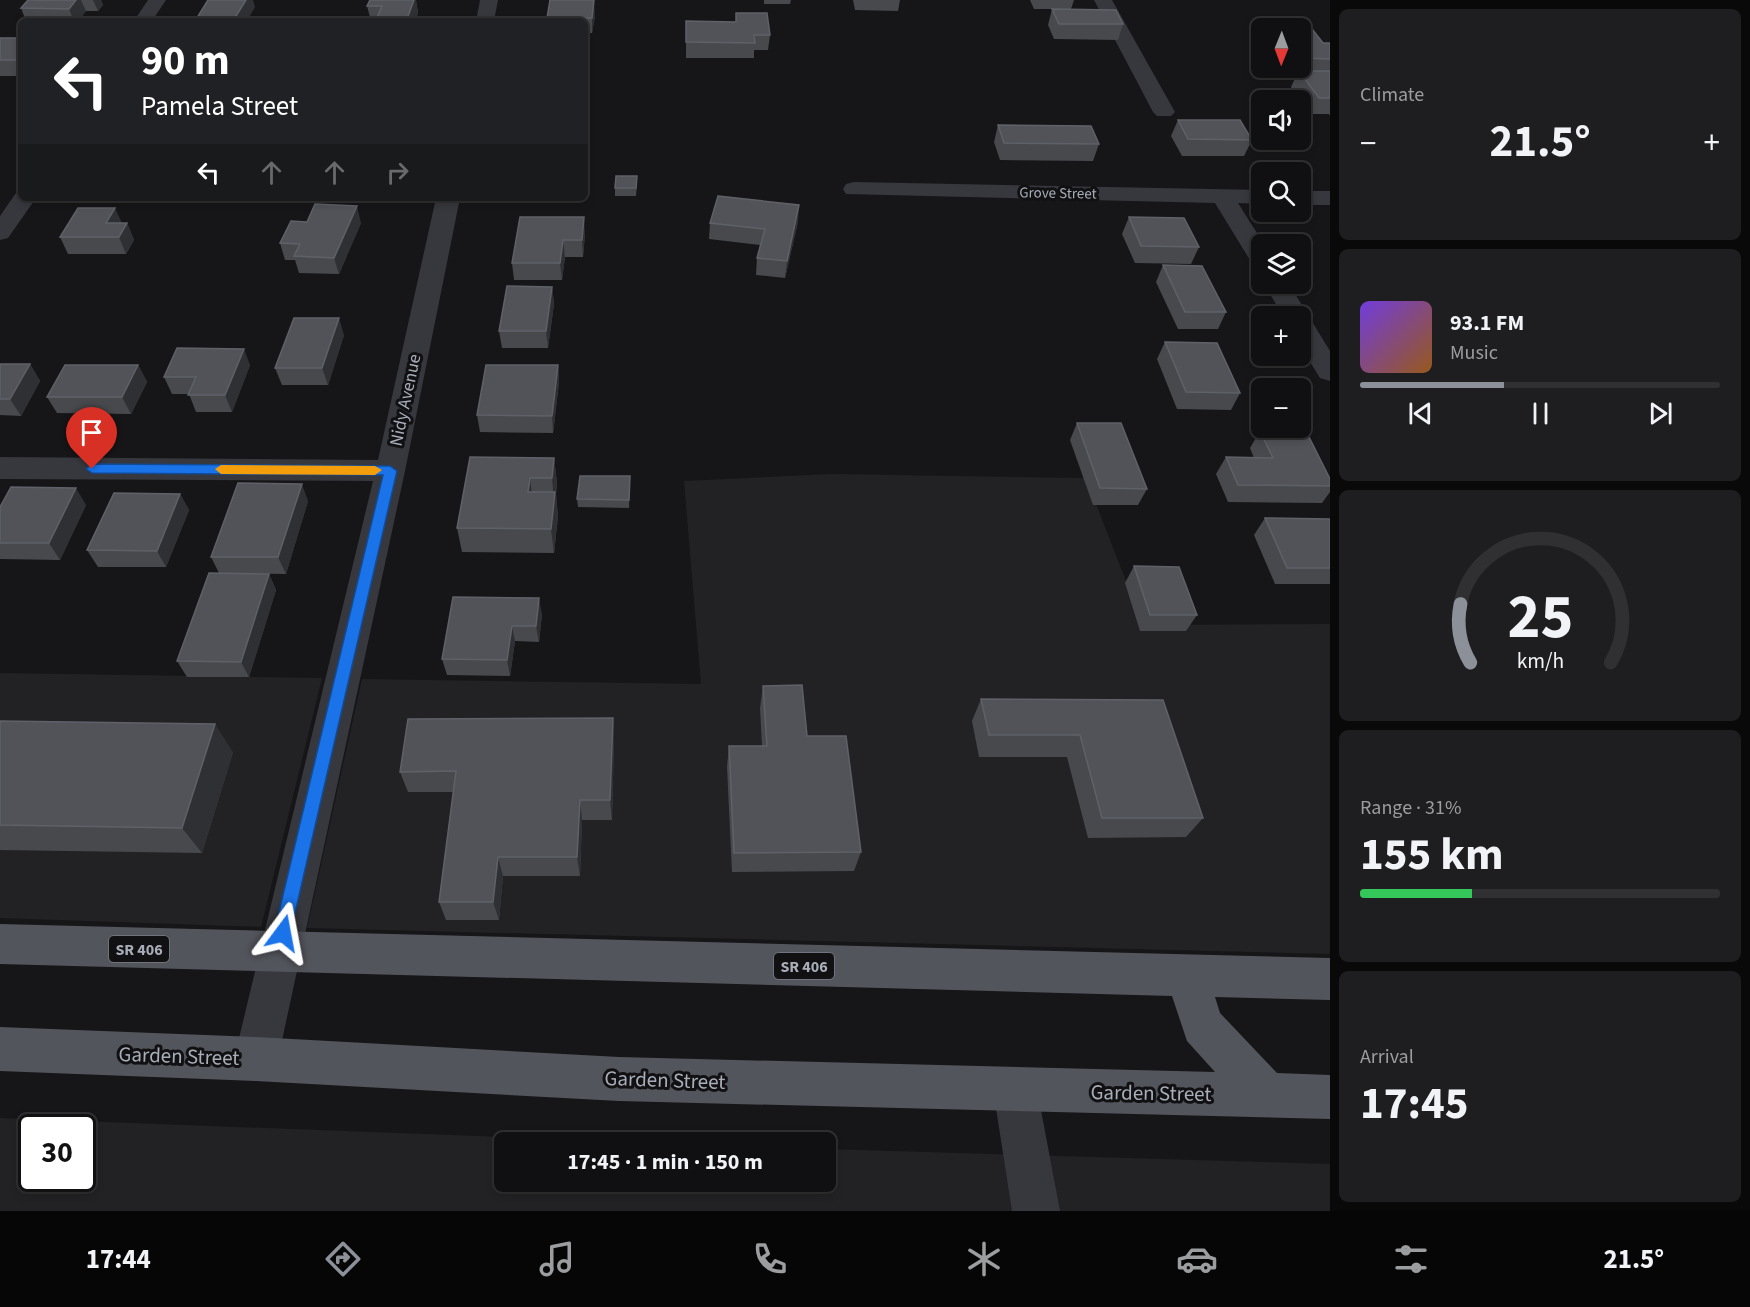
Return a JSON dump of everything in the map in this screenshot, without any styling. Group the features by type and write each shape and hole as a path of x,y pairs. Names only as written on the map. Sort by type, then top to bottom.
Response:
{"main road":[{"name":"SR 406","path":"0,944 278,954 1330,979"},
{"path":"1187,975 1202,1026 1268,1096"},
{"name":"Garden Street","path":"0,1049 256,1059 619,1079 1330,1097"}],"street":[{"path":"144,18 157,0"},
{"path":"486,18 489,0"},
{"path":"1103,0 1164,112"},
{"name":"Grove Street","path":"854,189 1251,197"},
{"path":"1222,196 1251,243"},
{"path":"1311,198 1330,198"},
{"path":"0,233 22,201"},
{"name":"Nidy Avenue","path":"256,1059 278,954 390,471 447,201"},
{"path":"1311,342 1330,372"},
{"path":"0,468 390,471"},
{"path":"1015,1089 1036,1211"}],"shaded area":[{"path":"831,474 1086,478 1143,625 1330,624 1330,954 307,928 362,679 701,684 684,481"},
{"path":"0,673 322,678 261,927 0,918"},
{"path":"0,1118 18,1119 18,1192 96,1192 96,1122 494,1137 494,1192 836,1192 836,1149 1330,1164 1330,1211 0,1211"}],"building":[{"path":"28,0 76,0 69,9 21,8"},
{"path":"208,0 246,0 235,18 197,18"},
{"path":"370,0 414,0 407,18 377,18 382,6 367,6"},
{"path":"550,0 594,0 592,18 547,18"},
{"path":"1052,9 1116,10 1123,24 1059,24"},
{"path":"736,13 767,13 770,35 754,35 755,43 686,42 686,21 736,22"},
{"path":"1311,28 1323,43 1330,43 1330,59 1311,58"},
{"path":"0,38 18,38 18,60 0,60"},
{"path":"1311,71 1330,71 1330,98 1319,98 1304,78 1311,78"},
{"path":"1178,120 1240,120 1251,140 1188,139"},
{"path":"998,125 1091,126 1099,144 1004,143"},
{"path":"616,176 637,176 636,188 615,188"},
{"path":"718,196 799,205 787,261 757,258 765,229 710,223"},
{"path":"315,204 357,206 334,258 294,256 300,244 280,243 291,221 307,222"},
{"path":"78,208 115,208 106,223 127,223 119,237 60,237"},
{"path":"520,217 584,217 582,240 563,240 560,263 512,263"},
{"path":"1129,217 1184,218 1199,247 1141,246"},
{"path":"1163,265 1202,266 1226,312 1185,312"},
{"path":"507,286 552,287 546,331 499,331"},
{"path":"294,318 339,318 322,368 275,368"},
{"path":"1165,342 1217,343 1240,393 1186,392"},
{"path":"177,348 244,349 225,395 188,395 196,377 164,377"},
{"path":"0,364 30,364 10,399 0,399"},
{"path":"65,365 138,365 122,397 47,397"},
{"path":"486,365 558,365 552,416 477,415"},
{"path":"1077,423 1121,423 1147,489 1100,488"},
{"path":"1263,438 1310,438 1330,479 1330,486 1238,485 1226,457 1273,458"},
{"path":"470,457 554,458 552,478 530,478 528,492 555,492 551,529 457,528"},
{"path":"580,476 630,476 629,500 577,499"},
{"path":"238,483 302,484 278,557 211,557"},
{"path":"11,487 76,488 49,543 0,543 0,507"},
{"path":"114,493 180,494 157,551 87,550"},
{"path":"1265,518 1330,519 1330,568 1287,568"},
{"path":"1134,566 1179,567 1197,615 1150,615"},
{"path":"209,573 269,574 241,662 177,661"},
{"path":"453,597 539,598 536,626 512,626 507,660 442,659"},
{"path":"802,685 807,736 846,736 861,852 734,853 729,746 767,746 763,686"},
{"path":"981,699 1163,700 1203,818 1102,818 1080,735 989,735"},
{"path":"613,718 610,800 580,800 577,857 498,857 493,902 439,902 456,771 400,772 408,719"},
{"path":"0,721 215,724 182,828 0,825"}],"slow traffic":[{"path":"221,469 375,470"}],"route":[{"path":"92,469 390,471 283,933"}]}
